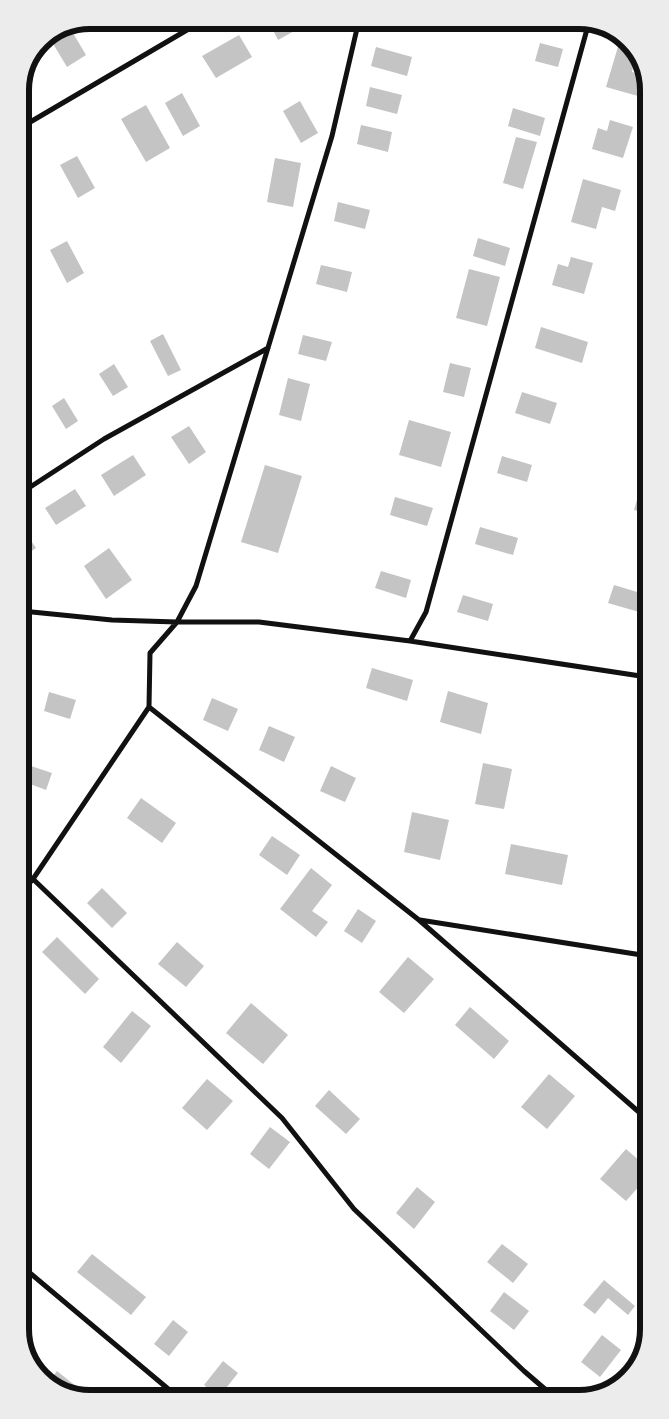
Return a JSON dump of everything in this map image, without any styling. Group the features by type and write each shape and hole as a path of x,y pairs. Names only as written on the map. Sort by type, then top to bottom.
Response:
{"street":[{"path":"29,123 189,29"},
{"path":"29,884 149,707 150,653 176,622 196,586 332,136 357,29"},
{"path":"410,641 426,612 587,29"},
{"path":"29,488 104,439 268,348"},
{"path":"29,612 112,620 259,622 410,641 640,676"},
{"path":"149,707 419,920 640,1113"},
{"path":"33,879 282,1118 354,1209 546,1390"},
{"path":"419,920 640,955"},
{"path":"29,1272 169,1390"}],"building":[{"path":"272,29 296,30 278,40"},
{"path":"72,31 86,55 67,67 52,42 66,33"},
{"path":"239,35 252,57 216,78 202,56"},
{"path":"540,43 563,49 558,67 535,61"},
{"path":"619,44 634,63 632,72 638,74 640,97 606,87"},
{"path":"376,47 412,57 407,76 371,66"},
{"path":"370,87 402,95 397,114 366,106"},
{"path":"182,93 200,126 183,136 165,103"},
{"path":"300,101 318,133 301,143 283,111"},
{"path":"146,105 170,148 146,162 121,119"},
{"path":"513,108 545,118 540,136 508,126"},
{"path":"610,120 633,127 623,158 592,149 598,128 607,131"},
{"path":"361,125 392,132 388,152 357,144"},
{"path":"516,137 537,142 523,189 503,183"},
{"path":"77,156 95,188 78,198 60,165"},
{"path":"275,158 301,163 293,207 267,202"},
{"path":"583,179 621,190 615,211 602,207 596,229 571,222"},
{"path":"338,202 370,210 365,229 334,221"},
{"path":"478,238 510,248 505,266 473,256"},
{"path":"67,241 84,273 67,283 50,250"},
{"path":"571,257 593,263 584,294 552,285 558,264 568,267"},
{"path":"321,265 352,272 347,292 316,284"},
{"path":"469,269 500,277 487,326 456,318"},
{"path":"541,327 588,342 582,363 535,348"},
{"path":"163,334 181,370 168,376 150,341"},
{"path":"303,335 332,342 326,361 298,354"},
{"path":"450,363 471,368 464,397 443,392"},
{"path":"114,364 128,387 113,396 99,374"},
{"path":"288,378 310,384 301,421 279,415"},
{"path":"522,392 557,403 550,424 515,413"},
{"path":"64,398 78,421 66,429 52,406"},
{"path":"409,420 451,432 441,467 399,455"},
{"path":"189,426 206,452 189,464 171,437"},
{"path":"133,455 146,475 114,496 101,475"},
{"path":"502,456 532,465 527,482 497,473"},
{"path":"265,465 302,476 278,553 241,542"},
{"path":"75,489 86,506 56,525 45,508"},
{"path":"640,489 640,511 634,510"},
{"path":"395,497 433,508 427,526 390,515"},
{"path":"480,527 518,538 513,555 475,544"},
{"path":"29,538 36,548 29,552"},
{"path":"109,548 132,580 106,599 84,566"},
{"path":"381,571 411,580 406,598 375,588"},
{"path":"614,585 640,593 640,612 608,603"},
{"path":"463,595 493,604 488,621 457,612"},
{"path":"372,668 413,680 407,701 366,688"},
{"path":"448,691 488,703 481,734 440,722"},
{"path":"49,692 76,700 70,719 44,711"},
{"path":"212,698 238,709 228,731 203,720"},
{"path":"269,726 295,737 284,762 259,750"},
{"path":"483,763 512,769 504,809 475,804"},
{"path":"29,765 52,773 46,790 29,784"},
{"path":"331,766 356,778 345,802 320,791"},
{"path":"141,798 176,823 162,843 127,818"},
{"path":"412,812 449,820 440,860 404,852"},
{"path":"272,836 300,855 287,875 259,855"},
{"path":"511,844 568,855 562,885 505,874"},
{"path":"311,868 332,885 312,911 328,922 316,937 280,909"},
{"path":"102,888 127,913 112,928 87,903"},
{"path":"358,909 376,921 362,943 344,931"},
{"path":"57,937 99,979 85,994 42,952"},
{"path":"177,942 204,966 186,987 158,964"},
{"path":"408,957 434,979 404,1013 379,992"},
{"path":"251,1003 288,1035 263,1064 226,1033"},
{"path":"470,1007 509,1041 494,1059 455,1025"},
{"path":"132,1011 151,1026 121,1063 103,1047"},
{"path":"549,1074 575,1096 547,1129 521,1107"},
{"path":"207,1079 233,1101 207,1130 182,1108"},
{"path":"329,1090 360,1119 346,1134 315,1106"},
{"path":"270,1127 290,1142 269,1169 250,1154"},
{"path":"626,1149 640,1161 640,1185 626,1201 600,1179"},
{"path":"417,1187 435,1202 414,1229 396,1213"},
{"path":"502,1244 528,1264 513,1283 487,1262"},
{"path":"92,1254 146,1297 131,1315 77,1272"},
{"path":"604,1280 635,1306 628,1315 608,1298 595,1314 583,1305"},
{"path":"504,1292 529,1311 514,1330 490,1311"},
{"path":"173,1320 188,1332 169,1356 154,1344"},
{"path":"602,1335 621,1350 600,1377 581,1362"},
{"path":"223,1361 238,1373 225,1390 210,1390 204,1385"},
{"path":"57,1371 79,1389 66,1386 52,1377"}]}
